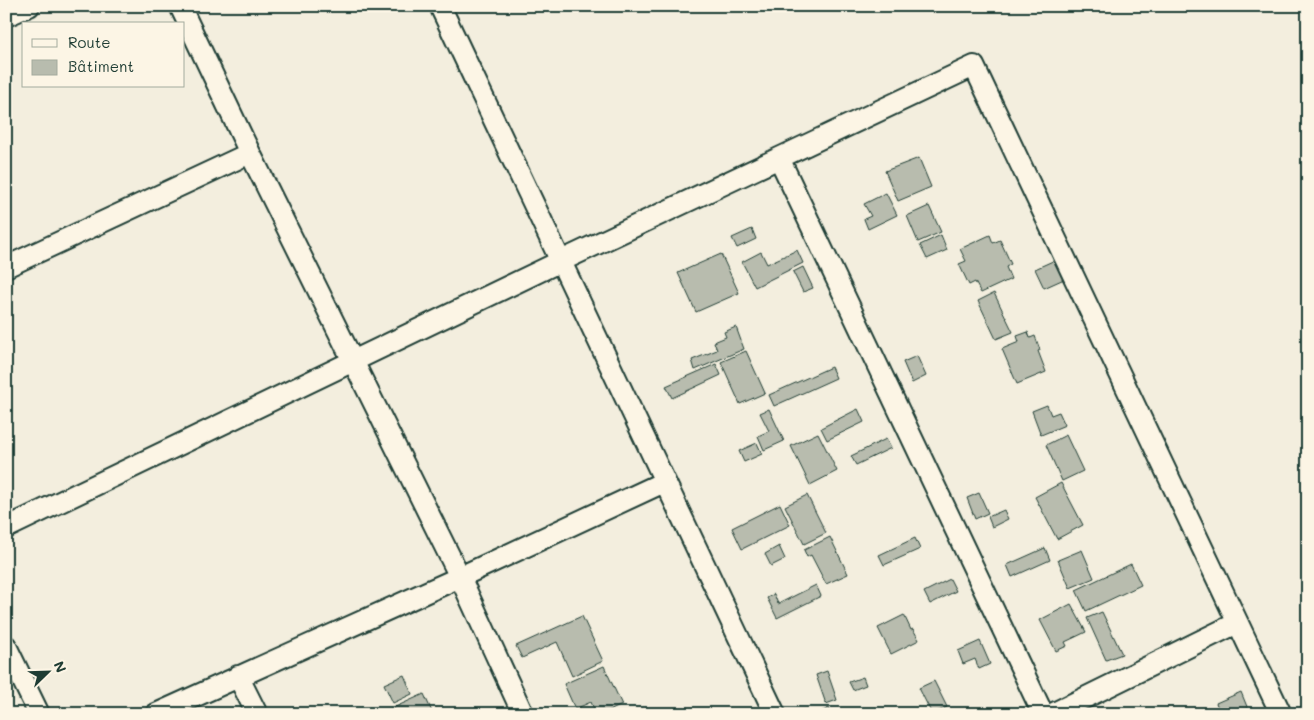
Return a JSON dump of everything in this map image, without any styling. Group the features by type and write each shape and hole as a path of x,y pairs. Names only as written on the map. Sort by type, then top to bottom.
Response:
{"street":[{"path":"6,16 29,6"},
{"path":"180,6 250,153 460,577 523,714"},
{"path":"440,6 775,714"},
{"path":"6,528 561,261 974,66 1281,714"},
{"path":"6,267 250,153"},
{"path":"779,158 1043,714"},
{"path":"156,714 460,577 664,482"},
{"path":"1052,714 1237,623"},
{"path":"6,646 39,714"},
{"path":"238,676 257,714"}],"building":[{"path":"919,158 931,187 898,201 885,171"},
{"path":"886,193 897,215 868,229 864,219 871,216 864,204"},
{"path":"929,206 941,232 918,242 907,216"},
{"path":"752,229 756,239 737,248 732,238"},
{"path":"941,235 947,250 927,259 920,245"},
{"path":"990,235 993,243 1000,240 1011,264 1006,267 1011,279 981,293 975,282 969,285 959,264 966,261 960,249"},
{"path":"797,250 803,263 755,287 742,262 761,252 767,264"},
{"path":"721,254 739,293 696,312 678,273"},
{"path":"1055,260 1064,279 1044,288 1035,269"},
{"path":"803,267 813,288 803,292 793,272"},
{"path":"994,293 1013,332 996,339 978,301"},
{"path":"736,327 744,349 695,370 692,360 717,350 714,342 726,337 724,332"},
{"path":"1028,332 1030,338 1035,336 1040,350 1038,351 1046,372 1017,384 1002,349 1019,342 1017,336"},
{"path":"746,351 765,393 740,404 721,362"},
{"path":"917,356 926,376 912,383 903,362"},
{"path":"716,364 721,375 672,398 666,386"},
{"path":"831,367 836,378 774,406 769,395"},
{"path":"1047,405 1051,415 1059,412 1065,425 1041,435 1032,411"},
{"path":"769,409 784,441 764,450 758,436 769,431 760,413"},
{"path":"858,409 864,422 827,440 821,428"},
{"path":"818,433 837,471 810,485 791,446"},
{"path":"1066,435 1083,471 1062,481 1046,445"},
{"path":"886,439 891,448 856,465 851,456"},
{"path":"757,443 762,454 744,462 739,451"},
{"path":"1061,483 1083,525 1057,539 1035,497"},
{"path":"979,493 988,513 975,519 967,498"},
{"path":"807,495 826,533 804,544 785,506"},
{"path":"780,504 790,525 742,549 732,528"},
{"path":"1004,510 1008,519 992,527 988,517"},
{"path":"830,537 848,574 826,584 811,555 807,557 804,550"},
{"path":"915,538 920,549 884,565 879,555"},
{"path":"779,546 785,559 771,566 765,554"},
{"path":"1045,548 1050,560 1012,577 1007,565"},
{"path":"1082,550 1094,578 1070,588 1058,560"},
{"path":"1131,564 1141,585 1086,611 1076,590"},
{"path":"950,579 956,591 930,604 924,592"},
{"path":"816,585 821,596 777,618 767,598 774,594 778,604"},
{"path":"1071,604 1086,632 1065,642 1067,646 1056,651 1040,620"},
{"path":"1102,612 1122,654 1106,660 1087,618"},
{"path":"904,615 911,630 913,629 919,640 891,654 878,628"},
{"path":"582,616 603,661 572,676 557,642 522,658 516,646"},
{"path":"980,641 990,664 979,669 975,659 963,664 958,651"},
{"path":"604,666 622,705 603,714 596,714 591,702 575,709 564,684"},
{"path":"827,671 837,700 826,704 816,675"},
{"path":"404,675 412,694 393,703 384,684"},
{"path":"863,677 866,685 853,690 849,682"},
{"path":"934,681 947,707 932,714 919,688"},
{"path":"1241,692 1250,714 1221,714 1216,703"},
{"path":"424,694 433,714 396,714 393,708"},
{"path":"829,708 832,714 816,714"},
{"path":"391,709 393,714 381,714"}]}
